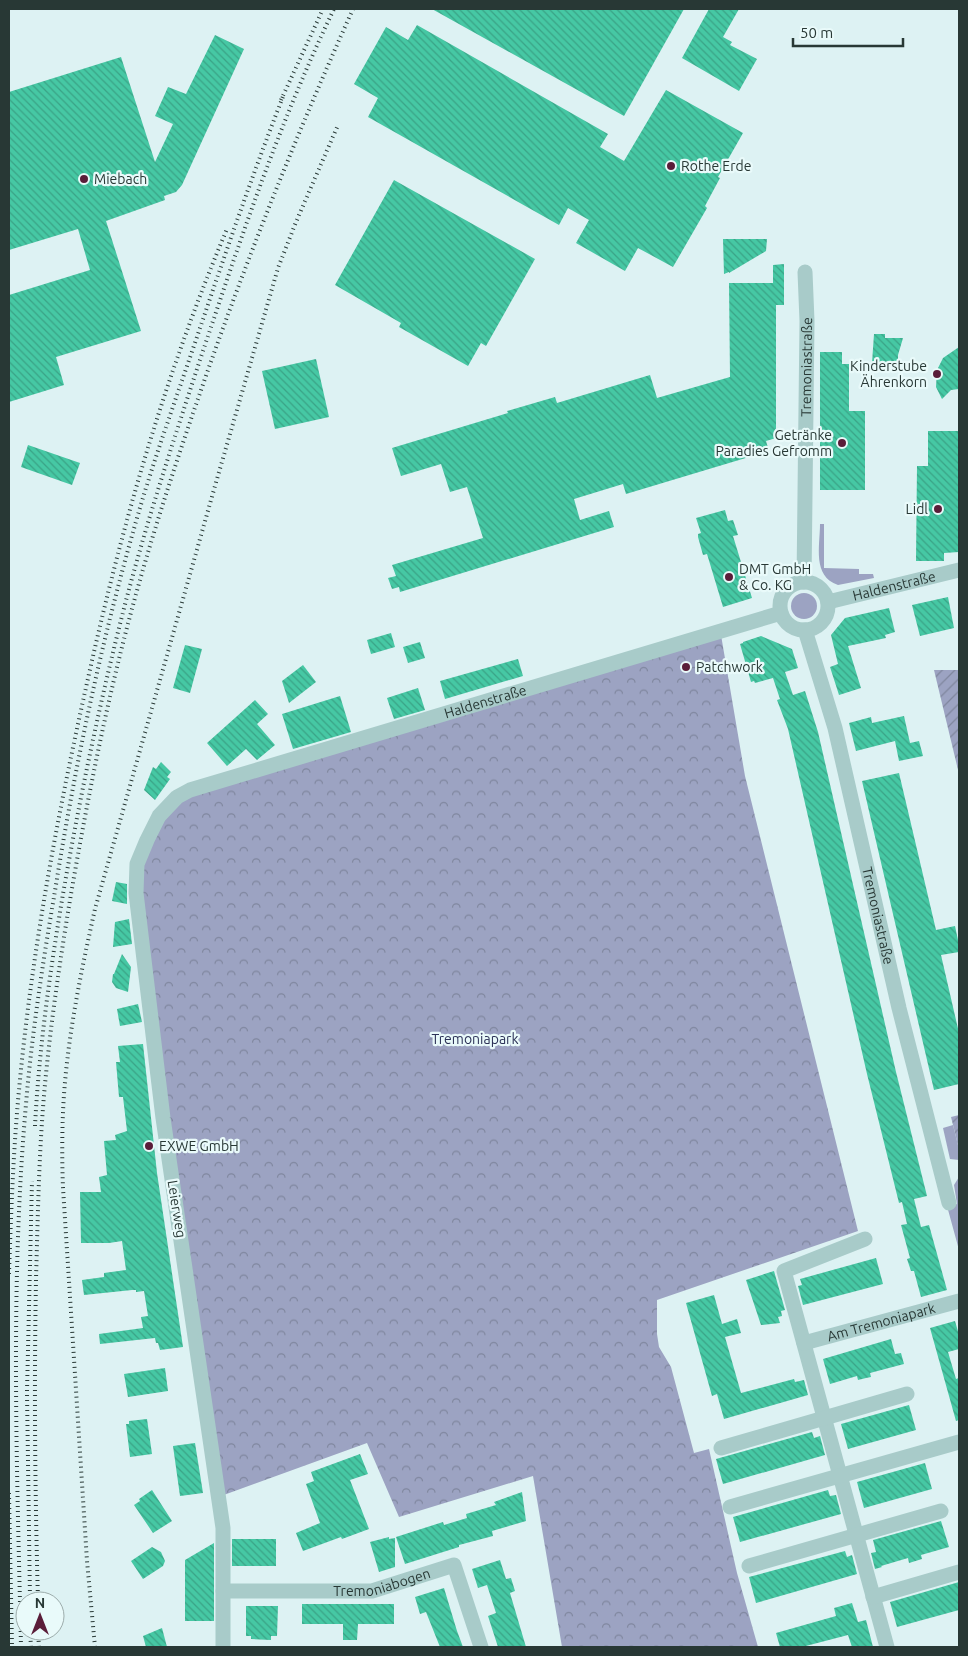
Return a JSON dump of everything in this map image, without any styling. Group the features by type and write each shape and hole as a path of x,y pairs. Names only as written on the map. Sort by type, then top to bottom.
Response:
{"street":[{"name":"Tremoniastraße","path":"804,582 807,331 805,272"},
{"name":"Haldenstraße","path":"828,602 959,570"},
{"path":"804,582 812,583 821,588 828,602 828,610 824,620 818,626 805,630 790,625 785,621 781,612 781,601 785,591 795,584 804,582"},
{"name":"Haldenstraße","path":"190,790 781,612"},
{"name":"Tremoniastraße","path":"805,630 835,728 899,1008 949,1203"},
{"name":"Leierweg","path":"190,790 177,797 159,816 137,864 136,893 163,1118 222,1528 223,1647"},
{"path":"865,1239 784,1271 887,1647"},
{"name":"Am Tremoniapark","path":"804,1343 959,1301"},
{"path":"721,1448 907,1394"},
{"path":"730,1507 959,1442"},
{"path":"749,1566 942,1511"},
{"name":"Tremoniabogen","path":"222,1591 372,1591 454,1566 481,1647"},
{"path":"873,1597 959,1572"}],"green space":[{"path":"820,524 824,524 824,568 859,569 859,574 873,574 874,578 838,585 824,575 819,559"},
{"path":"804,593 813,597 817,606 813,615 804,619 795,615 791,606 795,597"},
{"name":"Tremoniapark","path":"721,635 745,776 858,1231 657,1300 659,1347 671,1367 694,1453 709,1449 737,1573 758,1647 562,1647 533,1476 399,1517 367,1443 221,1496 138,892 150,838 178,800"},
{"path":"934,670 959,670 959,774"},
{"path":"959,1115 959,1149 951,1117"},
{"path":"953,1125 959,1149 959,1160 950,1159 943,1128"},
{"path":"959,1177 959,1250 947,1206 957,1204 954,1185"}],"building":[{"path":"432,9 684,9 624,116"},
{"path":"709,9 739,9 723,37 732,42 730,45 757,59 739,91 682,58"},
{"path":"417,25 608,134 600,147 624,161 666,90 743,133 718,177 720,178 705,206 707,208 673,267 638,248 625,271 576,243 589,220 568,208 559,225 368,117 378,98 354,84 386,27 408,40"},
{"name":"Miebach","path":"215,35 244,49 182,185 176,192 164,196 165,200 106,221 141,331 56,357 64,385 9,402 9,295 90,270 78,229 9,250 9,92 121,57 155,162 173,124 155,116 168,87 186,94"},
{"path":"394,180 535,259 486,346 481,343 468,366 399,327 401,323 335,285"},
{"path":"723,239 767,239 766,251 729,273 724,274"},
{"path":"784,264 784,305 776,305 776,438 766,441 769,451 626,494 623,484 574,499 580,520 609,511 614,527 400,592 399,587 392,589 388,578 396,576 392,565 483,538 467,487 450,492 441,464 401,476 392,448 555,397 557,403 650,375 657,398 730,377 729,283 773,283 773,265"},
{"path":"874,334 885,334 885,338 903,338 898,355 898,363 872,363"},
{"path":"959,347 959,389 951,390 942,399 936,387 937,370 943,358"},
{"path":"820,352 842,352 842,364 849,364 849,411 865,411 865,490 820,490"},
{"path":"316,359 329,417 275,429 262,371"},
{"name":"Lidl","path":"928,431 959,431 959,552 944,553 944,561 916,561 917,466 928,466"},
{"path":"28,445 80,463 72,485 21,467"},
{"name":"DMT GmbH & Co. KG","path":"725,510 728,521 733,520 738,535 733,536 752,598 723,607 707,554 703,555 698,537 698,534 701,533 696,518"},
{"path":"948,597 954,628 920,636 912,605"},
{"path":"889,608 895,632 885,635 886,638 848,646 861,688 839,695 830,667 838,664 831,635 845,618"},
{"path":"391,633 395,647 371,654 367,640"},
{"path":"761,636 792,649 798,668 785,672 793,695 805,691 818,732 896,1072 927,1196 914,1199 921,1227 929,1225 947,1290 921,1297 914,1271 911,1271 907,1259 910,1258 901,1225 907,1224 902,1202 899,1203 867,1074 788,729 777,700 780,699 773,678 755,683 754,681 751,682 740,644"},
{"path":"420,642 425,658 408,663 403,647"},
{"path":"185,645 202,649 190,693 173,688"},
{"path":"518,659 523,676 445,699 440,681"},
{"path":"303,665 316,682 289,703 282,681"},
{"path":"418,688 425,710 394,719 387,698"},
{"path":"340,696 351,732 293,749 282,714"},
{"path":"255,700 268,714 257,724 275,745 257,760 246,749 227,766 207,743"},
{"path":"904,716 910,743 919,741 923,756 899,761 895,741 856,751 849,723 871,717 872,723"},
{"path":"161,762 171,772 167,777 170,779 155,800 144,790 153,767 156,769"},
{"path":"899,773 936,930 955,926 959,945 959,952 941,955 959,1033 959,1084 934,1090 862,781"},
{"path":"116,882 127,884 127,904 112,901"},
{"path":"129,919 132,944 113,947 115,922"},
{"path":"122,954 131,967 128,992 116,988 112,982 113,974"},
{"path":"138,1004 142,1022 120,1026 117,1009"},
{"path":"143,1044 157,1173 183,1347 160,1350 155,1338 100,1344 99,1334 143,1328 141,1317 148,1316 144,1291 136,1292 136,1290 132,1290 84,1295 82,1280 104,1277 104,1273 126,1270 122,1241 81,1243 80,1192 101,1192 99,1177 107,1175 104,1141 116,1140 115,1135 127,1131 123,1097 119,1097 116,1062 120,1062 118,1046"},
{"path":"876,1258 883,1284 803,1305 798,1286 802,1285 800,1279"},
{"path":"774,1271 785,1310 781,1311 782,1316 778,1317 780,1323 761,1325 746,1280"},
{"path":"714,1295 722,1324 737,1319 741,1333 725,1337 741,1393 794,1379 795,1382 804,1380 808,1395 724,1419 717,1394 712,1396 686,1303"},
{"path":"955,1321 959,1335 959,1349 948,1352 956,1379 959,1378 959,1420 956,1421 930,1328"},
{"path":"891,1339 895,1354 901,1353 904,1364 870,1373 871,1377 858,1380 857,1376 830,1384 823,1359"},
{"path":"165,1368 168,1391 128,1397 124,1374"},
{"path":"909,1405 916,1430 848,1449 841,1424"},
{"path":"147,1419 152,1454 130,1457 126,1424 129,1424 129,1421"},
{"path":"812,1432 814,1438 820,1436 825,1455 723,1484 716,1459"},
{"path":"195,1443 203,1493 180,1496 173,1446"},
{"path":"360,1454 368,1474 350,1480 369,1529 303,1551 296,1533 320,1523 306,1484 314,1481 311,1472"},
{"path":"925,1463 932,1489 864,1508 857,1482"},
{"path":"152,1490 172,1521 153,1533 134,1505"},
{"path":"828,1490 830,1496 836,1495 841,1514 740,1542 733,1517"},
{"path":"522,1492 526,1521 492,1531 493,1536 459,1545 459,1547 405,1564 396,1537 443,1522 444,1525 467,1518 466,1514 496,1505 494,1502"},
{"path":"941,1521 949,1547 921,1555 922,1559 909,1563 908,1558 875,1569 871,1553 876,1552 873,1540"},
{"path":"389,1537 389,1539 395,1538 395,1567 379,1572 370,1542"},
{"path":"232,1539 276,1539 276,1566 232,1566"},
{"path":"214,1543 214,1621 185,1621 185,1560"},
{"path":"152,1547 161,1552 165,1561 163,1566 143,1579 131,1561"},
{"path":"845,1551 847,1557 852,1555 857,1574 756,1603 749,1577"},
{"path":"500,1560 506,1579 511,1578 515,1591 510,1593 526,1647 498,1647 488,1616 496,1613 487,1585 478,1588 472,1569"},
{"path":"959,1582 959,1610 897,1627 890,1602"},
{"path":"444,1588 463,1647 440,1647 426,1612 420,1614 415,1597"},
{"path":"852,1603 858,1622 866,1620 873,1647 852,1647 848,1635 802,1647 780,1647 776,1633 836,1616 834,1608"},
{"path":"302,1604 394,1604 394,1624 358,1624 357,1640 343,1640 343,1624 302,1624"},
{"path":"246,1606 278,1606 277,1636 271,1636 271,1640 251,1639 251,1636 246,1636"},
{"path":"162,1628 167,1647 146,1647 143,1636"}],"railway":[{"path":"281,100 323,9"},
{"path":"35,1126 39,1068 63,894 97,722 130,587 168,459 245,228 295,96 334,9"},
{"path":"38,1591 35,1360 37,1228 42,1125 48,1052 57,984 90,791 104,722 129,620 158,519 180,452 246,266 298,137 353,9"},
{"path":"21,1647 16,1376 16,1308 21,1172 28,1077 46,944 63,842 103,646 142,501 229,244 284,94"},
{"path":"95,1647 87,1561 63,1179 62,1131 67,1061 74,1010 95,909 278,268 338,125"},
{"path":"9,1274 16,1122 29,998 45,896 74,743 113,573 145,457 183,343 227,229"},
{"path":"30,1591 27,1392 32,1181"},
{"path":"9,1493 12,1647"},
{"path":"31,1641 31,1647"},
{"path":"39,1641 39,1647"}],"place":[{"name":"Rothe Erde","path":"671,166"},
{"name":"Miebach","path":"84,179"},
{"name":"Kinderstube Ährenkorn","path":"937,374"},
{"name":"Getränke Paradies Gefromm","path":"842,443"},
{"name":"Lidl","path":"938,509"},
{"name":"DMT GmbH & Co. KG","path":"729,577"},
{"name":"Patchwork","path":"686,667"},
{"name":"EXWE GmbH","path":"149,1146"}]}
